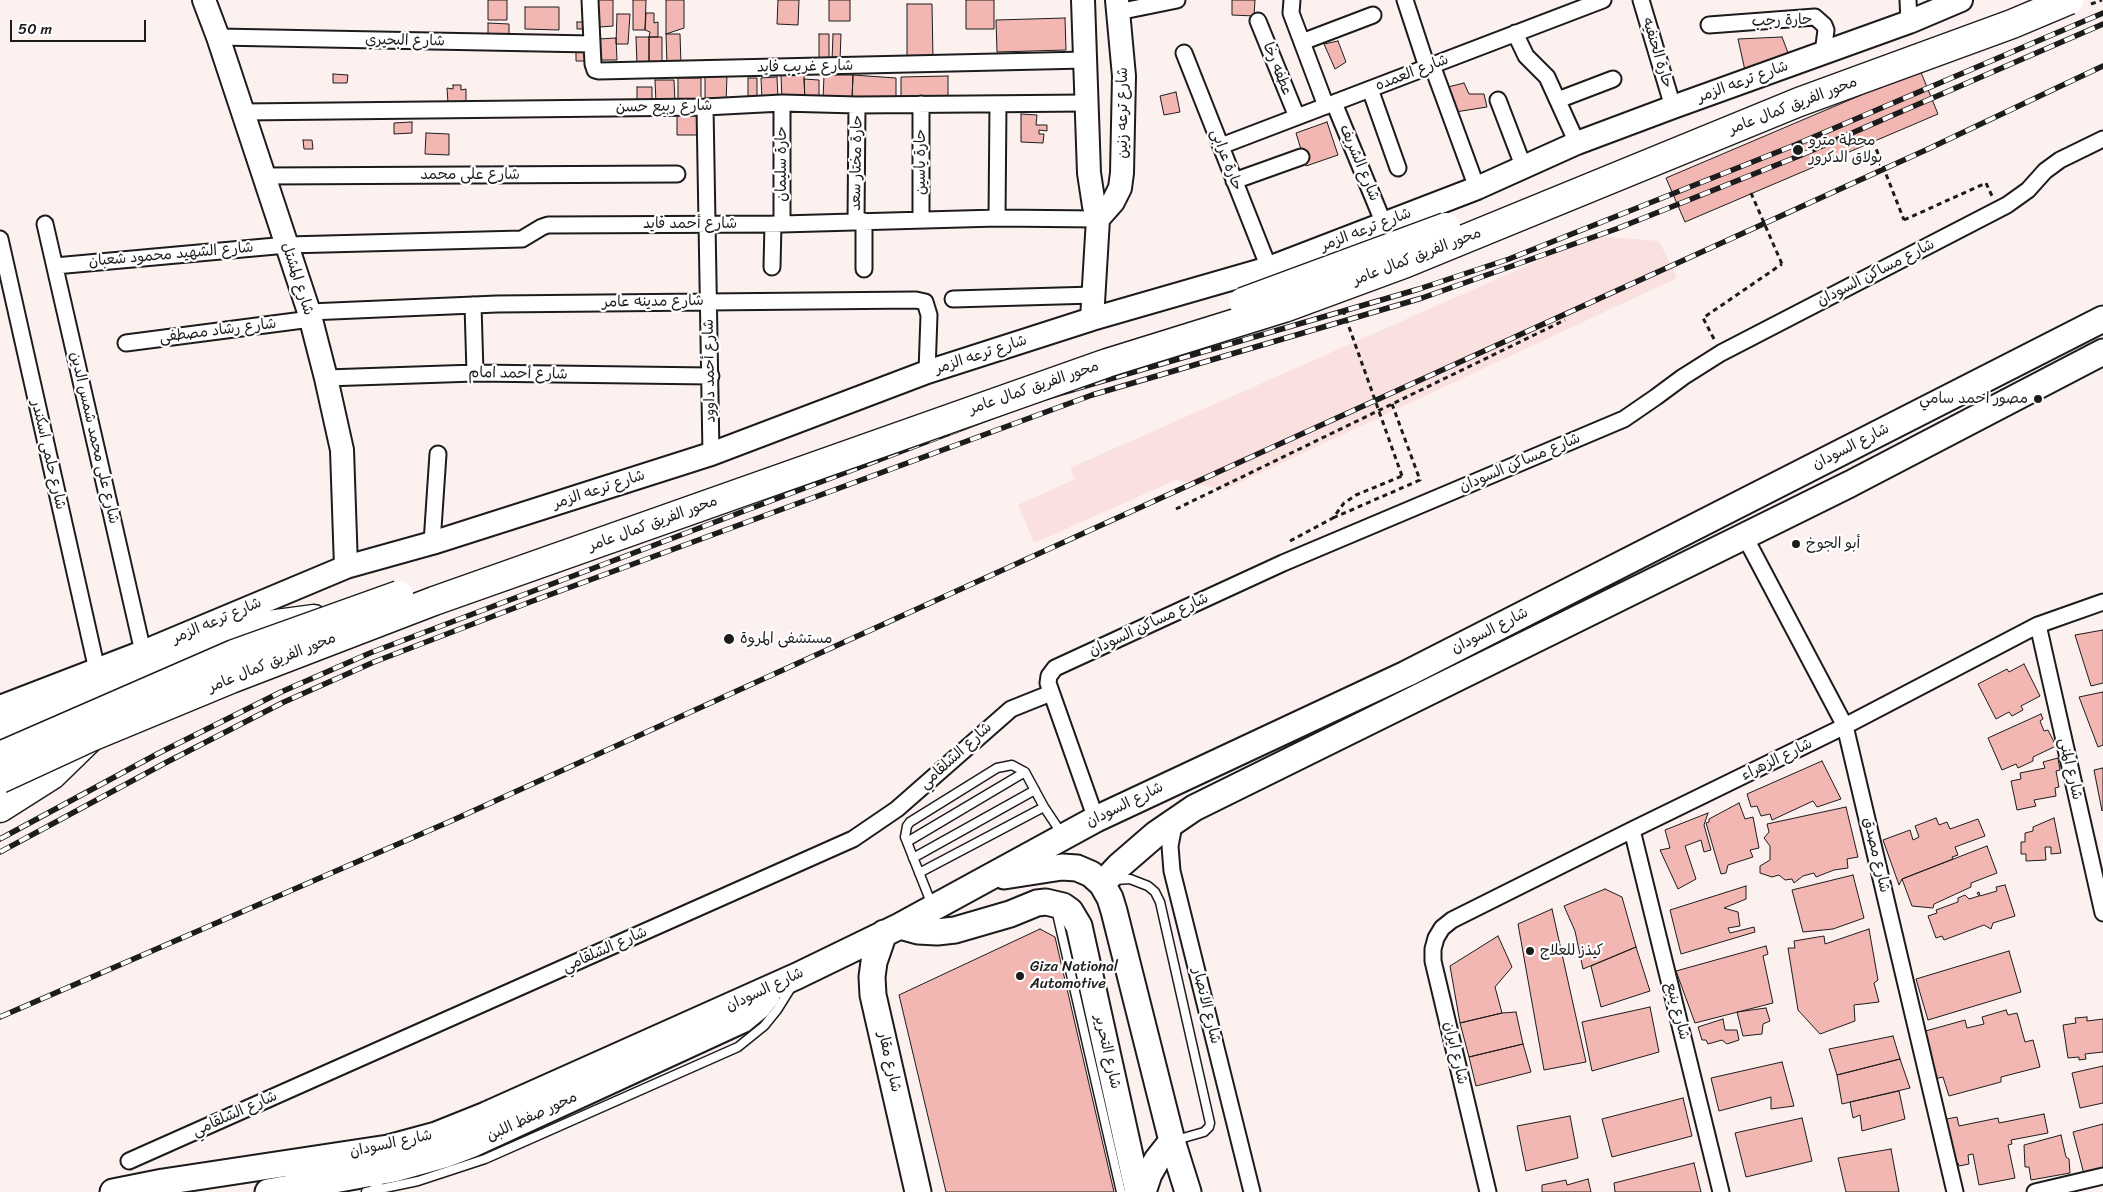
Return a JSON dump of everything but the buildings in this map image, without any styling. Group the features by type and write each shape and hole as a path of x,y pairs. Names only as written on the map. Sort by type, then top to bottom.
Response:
{"highway":[{"name":"محور الفريق كمال عامر","path":"0,756 234,654 905,415 1101,347 1206,316 1446,227 1793,90 2033,0"},
{"name":"محور الفريق كمال عامر","path":"0,779 91,737 278,660 434,601 1079,373 1284,308 1406,263 1799,102 2012,24 2069,0"},
{"path":"0,728 250,631 282,623 329,619"},
{"path":"0,808 52,775 91,737"}],"main road":[{"name":"شارع المشتل","path":"204,0 310,315 326,378 342,450 346,567"},
{"path":"1083,0 1090,182 1098,220 1092,319"},
{"name":"شارع ترعه الزمر","path":"0,707 143,652 346,567 432,543 711,454 927,372 1092,319 1269,268 1477,188 1577,143 1823,53 1909,11 1961,0"},
{"name":"شارع ترعه زنين","path":"1098,220 1113,202 1120,188 1122,173 1124,76 1118,6"},
{"name":"شارع السودان","path":"113,1192 161,1187 388,1148 436,1135 486,1115 797,976 933,908 1096,819 1406,674 2103,319"},
{"name":"شارع السودان","path":"1102,884 1137,849 1175,820 1206,802 1859,480 2103,352"},
{"path":"991,877 1062,867 1077,868 1091,874 1102,884 1110,898 1114,911 1172,1141 1188,1192"},
{"name":"شارع التحرير","path":"991,877 1012,894 1070,912 1079,926 1091,1021 1114,1121 1138,1192"},
{"path":"892,929 955,930 1046,903"},
{"name":"شارع مقار","path":"892,929 874,962 872,977 873,995 918,1192"},
{"name":"محور صفط اللبن","path":"268,1192 394,1169 444,1155 472,1144 742,1020 759,1006 772,988"},
{"path":"1143,1192 1149,1174 1172,1141"}],"street":[{"name":"شارع غريب فايد","path":"590,0 594,67 599,71 1085,60"},
{"path":"1118,6 1176,0"},
{"name":"شارع العمده","path":"1221,146 1515,34 1581,4 1603,0"},
{"name":"حارة الحنفيه","path":"1641,0 1673,107"},
{"name":"شارع الشريف","path":"1294,1 1291,13 1302,42 1384,224"},
{"path":"1408,1 1430,66 1477,188"},
{"path":"1302,42 1373,15"},
{"name":"حارة رجب","path":"1709,25 1815,16 1824,25 1826,30 1823,53"},
{"name":"عطفه رخا","path":"1258,21 1297,117"},
{"path":"1515,34 1526,56 1547,77 1577,143"},
{"name":"شارع البحيري","path":"218,38 592,44"},
{"name":"حارة عرابى","path":"1184,53 1269,268"},
{"path":"1558,100 1613,79"},
{"path":"1370,89 1398,168"},
{"path":"1498,100 1524,168"},
{"name":"شارع ربيع حسن","path":"243,112 705,107 782,104 1086,103"},
{"name":"حارة سليمان","path":"772,267 778,224 782,104"},
{"name":"حارة ياسين","path":"921,104 922,220"},
{"path":"997,218 998,104"},
{"name":"حارة مختار سعد","path":"857,105 860,222 864,270"},
{"name":"شارع أحمد داوود","path":"705,107 711,454"},
{"name":"شارع مساكن السودان","path":"1096,819 1048,684 1049,676 1055,668 1283,563 1624,418 1656,398 1683,376 1721,353 1998,209 2028,190 2045,171 2060,160 2103,139"},
{"path":"1234,181 1301,157"},
{"name":"شارع على محمد","path":"264,176 677,174"},
{"name":"شارع أحمد فايد","path":"287,245 522,239 548,225 778,224 997,218 1098,220"},
{"name":"شارع على محمد شمس الدين","path":"45,224 143,652"},
{"name":"شارع حلمى اسكندر","path":"0,239 96,670"},
{"name":"شارع الشهيد محمود شعبان","path":"55,266 287,245"},
{"path":"953,299 1094,294"},
{"name":"شارع مدينه عامر","path":"310,315 473,305 916,300 925,302 930,315 927,372"},
{"path":"473,305 475,373"},
{"name":"شارع رشاد مصطفى","path":"126,343 310,315"},
{"name":"شارع أحمد امام","path":"326,378 475,373 711,376"},
{"path":"432,543 438,454"},
{"name":"شارع مصدق","path":"1745,537 1846,726 1955,1192"},
{"name":"شارع الزهراء","path":"1452,920 1846,726 2038,625 2103,602"},
{"name":"شارع المنى","path":"2038,625 2103,913"},
{"name":"شارع الشلقامي","path":"129,1161 853,839 897,809 1010,709 1051,692"},
{"name":"شارع الانصار","path":"1175,820 1170,846 1172,870 1252,1192"},
{"name":"شارع ينبع","path":"1632,830 1721,1192"},
{"name":"شارع ايران","path":"1452,920 1442,928 1436,938 1433,949 1433,961 1488,1192"},
{"path":"2035,1192 2103,1176"}],"lane":[{"path":"933,908 907,842 905,831 910,822 997,768 1012,765 1026,772 1044,807 1064,836"},
{"path":"907,842 1026,772"},
{"path":"913,858 1036,790"},
{"path":"920,873 1044,807"},
{"path":"1102,884 1121,879 1138,881 1155,892 1160,902 1210,1123 1204,1132 1172,1141"},
{"path":"373,1192 435,1176 485,1159 738,1047 764,1026 777,1010 797,976"},
{"path":"1114,1121 1121,1192"}],"path":[{"path":"1873,142 1904,220 1986,183 1998,209"},
{"path":"1721,353 1703,318 1782,264 1751,193"},
{"path":"1333,518 1344,503 1356,494 1402,476 1340,301"},
{"path":"1176,508 1565,320"},
{"path":"1283,563 1285,550 1292,540 1333,518 1420,480 1392,404"}],"shaded area":[{"path":"1594,236 1659,241 1677,278 1224,490 1176,480 1034,543 1018,505 1075,479 1070,468"}],"railway":[{"path":"0,839 159,753 281,692 370,653 1034,401 1419,289 1509,259 1795,145 2103,13"},
{"path":"0,852 167,762 284,702 374,662 530,602 1092,395 1422,298 1616,229 1799,156 2103,24"},
{"path":"0,1017 451,821 1928,149 2103,66"}],"place":[{"name":"محطة مترو بولاق الدكرور","path":"1798,150"},
{"name":"مصور احمد سامي","path":"2038,399"},
{"name":"أبو الجوخ","path":"1796,544"},
{"name":"مستشفى المروة","path":"729,639"},
{"name":"كيذز للعلاج","path":"1530,951"},
{"name":"Giza National Automotive","path":"1020,976"}]}
